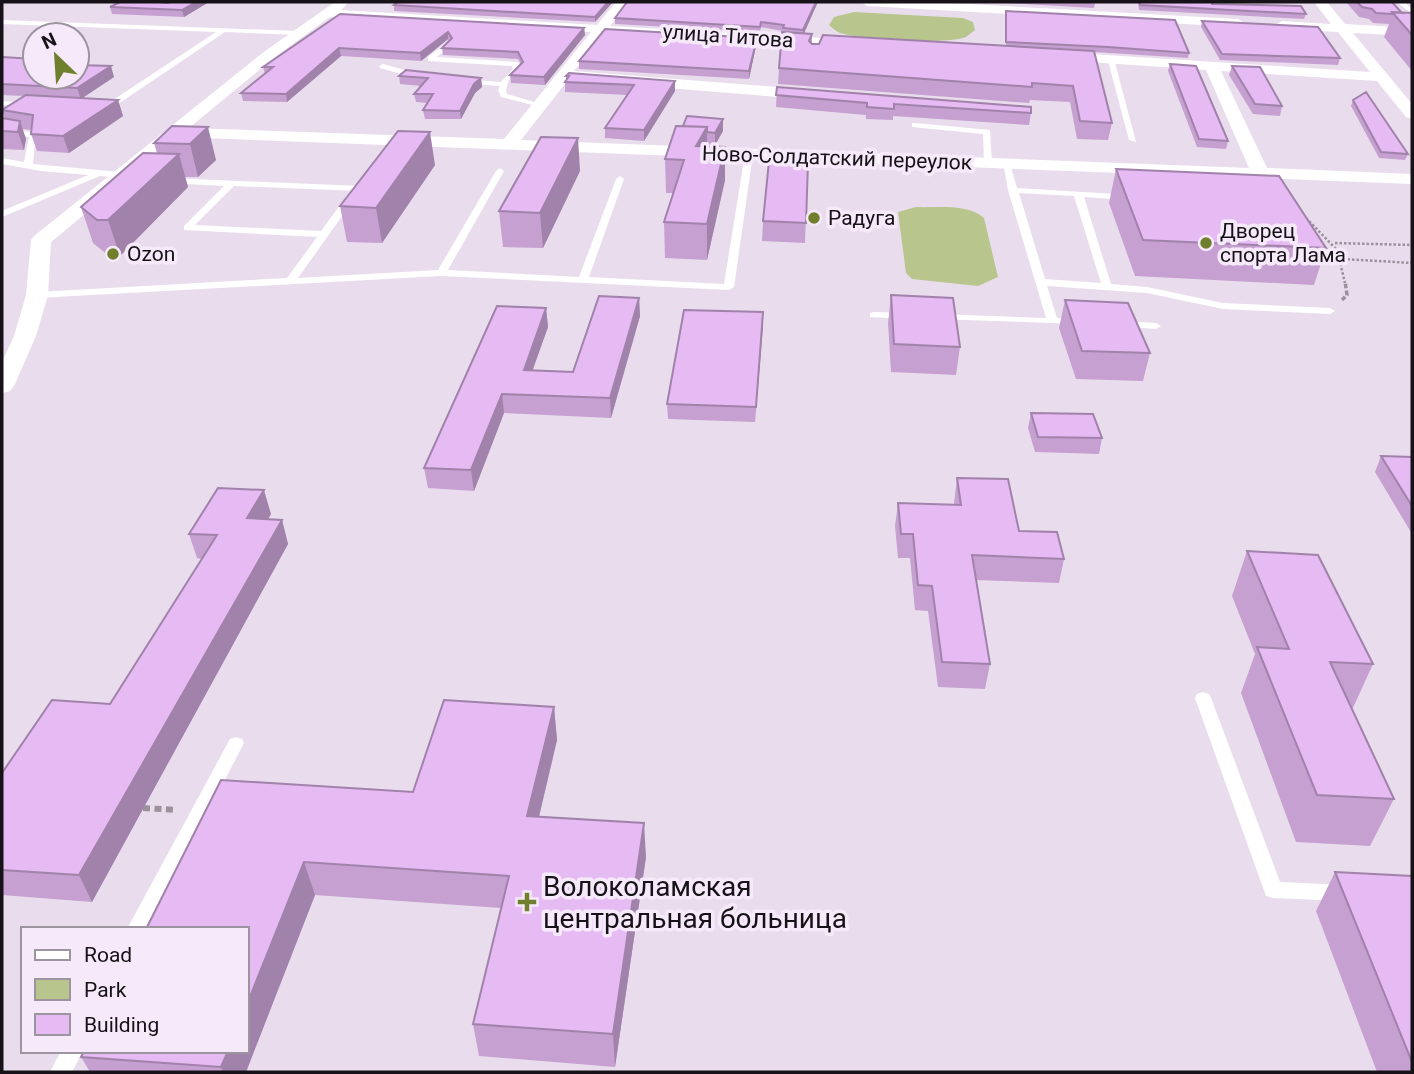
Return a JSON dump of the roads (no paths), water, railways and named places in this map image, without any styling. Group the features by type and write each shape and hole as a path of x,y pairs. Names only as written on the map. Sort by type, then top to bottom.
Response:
{"street":[{"path":"2,386 25,337 37,295 41,240 115,177 177,132 325,13 344,2"},
{"path":"508,145 622,2"},
{"path":"867,2 1412,32"},
{"path":"1124,2 1124,16"},
{"path":"1320,2 1409,106"},
{"name":"улица Титова","path":"325,13 602,28 819,45 876,45"},
{"path":"1041,55 1382,77"},
{"path":"1211,65 1261,173"},
{"path":"563,75 828,96"},
{"name":"Ново-Солдатский переулок","path":"177,132 389,145 508,145 1412,179"},
{"path":"2,338 25,337"}],"lane":[{"path":"1400,2 1412,12"},
{"path":"2,22 299,33"},
{"path":"89,107 110,106 224,30"},
{"path":"412,75 448,44"},
{"path":"431,59 515,64 517,68 504,84 504,95 540,105"},
{"path":"1110,59 1133,140"},
{"path":"383,66 423,77"},
{"path":"450,80 504,84"},
{"path":"2,103 39,105"},
{"path":"915,125 987,132 997,164 1013,190 1052,321"},
{"path":"2,130 33,135 28,165"},
{"path":"37,295 441,273 729,287 749,154"},
{"path":"2,161 115,177"},
{"path":"441,273 500,171"},
{"path":"2,214 115,177"},
{"path":"290,281 365,178"},
{"path":"583,279 620,178"},
{"path":"154,180 358,188"},
{"path":"232,183 187,228 324,234"},
{"path":"1013,190 1145,197"},
{"path":"1078,194 1107,287"},
{"path":"1040,282 1147,290 1223,306 1330,311"},
{"path":"874,315 915,316"},
{"path":"928,316 1091,323"},
{"path":"1104,324 1156,327"},
{"path":"1203,698 1273,890 1357,893"},
{"path":"138,927 236,743"},
{"path":"61,1072 71,1053"}],"place":[{"name":"Радуга","path":"814,218"},
{"name":"Дворец спорта Лама","path":"1206,243"},
{"name":"Ozon","path":"113,254"},
{"name":"Волоколамская центральная больница","path":"527,902"}]}
